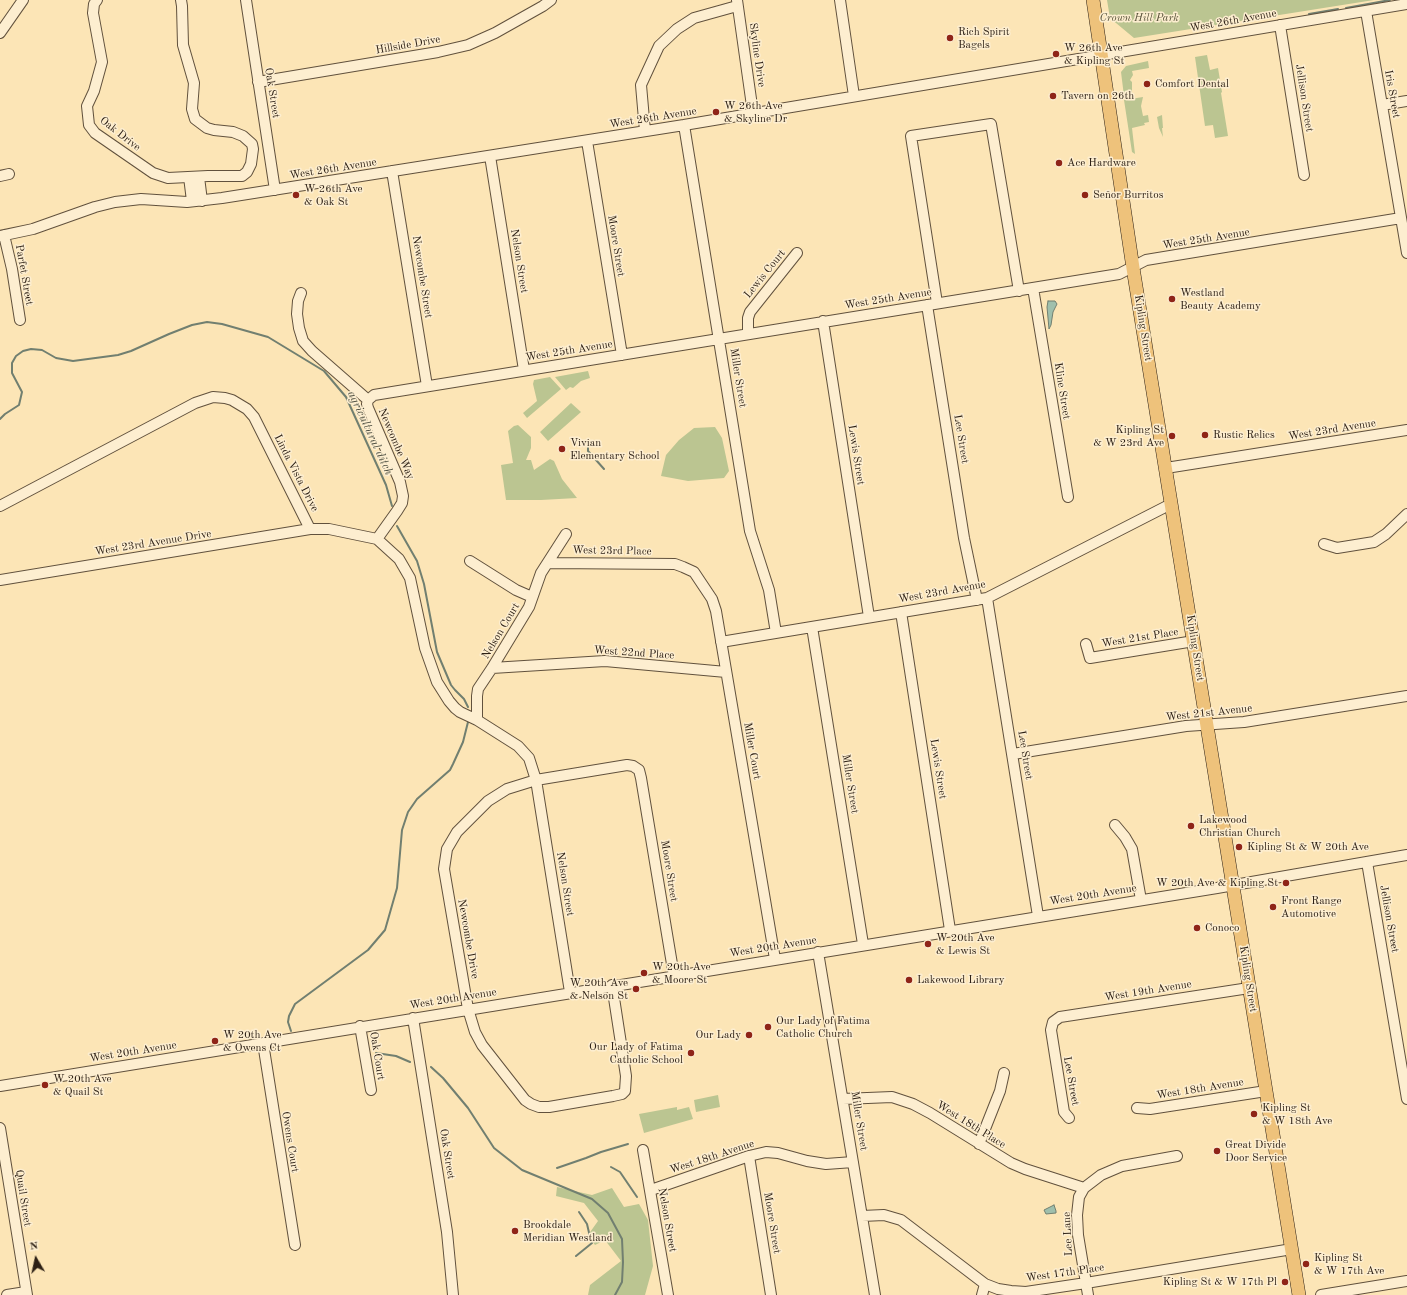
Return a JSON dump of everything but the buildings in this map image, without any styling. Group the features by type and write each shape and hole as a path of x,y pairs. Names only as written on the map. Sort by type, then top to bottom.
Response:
{"main road":[{"name":"Kipling Street","path":"1093,0 1133,268 1299,1295"}],"street":[{"path":"0,33 23,0"},
{"name":"Oak Drive","path":"97,0 94,4 93,13 102,62 94,91 87,106 89,125 95,133 153,172 168,178 242,176 247,172 251,164 253,149 252,144 243,136 233,132 207,128 195,119 192,109 194,83 183,45 181,0"},
{"name":"Oak Street","path":"246,0 275,190"},
{"name":"Hillside Drive","path":"258,82 438,52 468,45 495,33 543,6 550,0"},
{"path":"840,0 854,96"},
{"path":"645,131 641,85 659,46 677,29 694,18 737,3"},
{"name":"Skyline Drive","path":"737,3 753,113"},
{"name":"West 26th Avenue","path":"2,236 33,228 95,207 115,202 141,199 197,201 275,190 587,141 1407,4"},
{"name":"Iris Street","path":"1366,11 1402,211 1407,253"},
{"path":"12,16 21,21"},
{"name":"Jellison Street","path":"1280,25 1304,175"},
{"path":"1382,105 1407,101"},
{"name":"Lee Street","path":"977,600 964,538 911,136 991,124 1019,291"},
{"name":"Miller Street","path":"684,125 750,531 769,590 776,633"},
{"name":"Moore Street","path":"587,141 622,355"},
{"name":"Nelson Street","path":"490,156 524,370"},
{"name":"Newcombe Street","path":"392,171 427,386"},
{"path":"194,177 197,201"},
{"name":"West 25th Avenue","path":"372,397 427,386 524,370 1119,274 1146,260 1402,211"},
{"name":"Parfet Street","path":"2,236 12,269 20,320"},
{"name":"Lewis Court","path":"748,334 748,318 750,312 797,253"},
{"name":"Kline Street","path":"1033,288 1068,497"},
{"name":"Newcombe Way","path":"301,293 298,301 297,314 303,340 312,351 372,397 367,404 368,408 400,482 403,496 402,503 377,539"},
{"name":"Lewis Street","path":"823,321 870,617"},
{"name":"Linda Vista Drive","path":"0,506 195,403 213,397 225,398 232,400 247,409 254,417 310,528 329,529 377,539"},
{"name":"West 23rd Avenue","path":"1166,468 1407,430"},
{"name":"West 23rd Avenue","path":"721,642 987,598 1171,504"},
{"path":"1324,544 1337,548 1374,542 1386,534 1407,514"},
{"name":"West 23rd Avenue Drive","path":"0,580 310,528"},
{"name":"Nelson Court","path":"477,720 478,689 529,607 541,572 566,534"},
{"path":"377,539 399,559 410,578 423,642 432,668 444,694 455,708 518,746 529,758 536,780"},
{"path":"470,561 516,590 532,597"},
{"name":"West 23rd Place","path":"548,563 675,564"},
{"name":"Miller Court","path":"675,564 683,566 694,572 708,591 716,611 775,959"},
{"name":"Lee Street","path":"987,598 1038,916"},
{"name":"Lewis Street","path":"901,612 950,930"},
{"name":"Miller Street","path":"812,627 863,944"},
{"name":"West 21st Place","path":"1086,644 1090,658 1194,641"},
{"name":"West 22nd Place","path":"492,668 605,661 726,672"},
{"name":"West 21st Avenue","path":"1013,754 1186,726 1244,722 1407,696"},
{"name":"Newcombe Drive","path":"612,985 626,1076 625,1091 622,1094 613,1096 549,1107 539,1107 525,1100 482,1045 475,1032 468,1009 444,869 448,849 457,832 488,801 507,789 536,780 627,765 633,766 639,770"},
{"name":"Moore Street","path":"639,770 674,976"},
{"name":"Nelson Street","path":"536,780 570,992"},
{"path":"1115,825 1125,837 1132,849 1141,900"},
{"name":"West 20th Avenue","path":"0,1086 863,944 1233,885 1407,855"},
{"name":"Jellison Street","path":"1367,862 1407,1099"},
{"name":"Miller Street","path":"818,952 875,1295"},
{"name":"West 19th Avenue","path":"1052,1022 1060,1017 1250,988"},
{"name":"Oak Street","path":"413,1018 447,1232 453,1295"},
{"name":"Lee Street","path":"1052,1022 1050,1030 1064,1112 1069,1118"},
{"name":"Oak Court","path":"360,1026 370,1090"},
{"name":"Owens Court","path":"263,1043 295,1245"},
{"path":"979,1144 1000,1091 1004,1073"},
{"name":"West 18th Avenue","path":"1137,1108 1150,1109 1266,1091"},
{"name":"West 18th Place","path":"843,1099 882,1097 899,1099 913,1104 930,1112 1011,1163 1084,1188"},
{"name":"Quail Street","path":"0,1128 27,1293"},
{"name":"Nelson Street","path":"643,1150 668,1295"},
{"name":"West 18th Avenue","path":"651,1190 749,1156 766,1152 778,1153 807,1161 826,1164 853,1162"},
{"name":"Moore Street","path":"749,1156 771,1295"},
{"path":"1084,1188 1101,1175 1122,1166 1177,1156"},
{"name":"Lee Lane","path":"1084,1188 1079,1197 1077,1215 1079,1242 1086,1283"},
{"name":"West 17th Place","path":"862,1216 884,1215 901,1220 986,1284 998,1289 1026,1292 1292,1249"},
{"path":"1321,1295 1407,1281"},
{"path":"1086,1283 1088,1295"},
{"path":"982,1295 986,1284"},
{"path":"7,1295 27,1293"}],"green space":[{"name":"Crown Hill Park","path":"1107,0 1374,0 1134,38 1110,18"},
{"path":"1207,55 1210,70 1218,68 1228,136 1215,138 1213,125 1205,126 1195,57"},
{"path":"1148,61 1149,68 1132,71 1133,75 1130,80 1132,82 1132,94 1124,96 1121,72 1126,66"},
{"path":"1143,97 1141,106 1143,116 1148,115 1149,122 1144,123 1145,125 1132,128 1135,154 1132,152 1124,100"},
{"path":"1162,115 1163,137 1159,128 1157,117"},
{"path":"588,371 590,378 581,381 573,388 570,387 566,390 555,377"},
{"path":"550,377 561,389 527,418 523,413 537,401 533,384 534,380"},
{"path":"571,403 581,412 548,441 540,432"},
{"path":"518,425 531,437 531,448 526,460 531,460 534,470 550,459 554,461 562,479 577,498 506,500 501,465 513,463 508,431 514,426"},
{"path":"715,427 722,438 729,471 724,478 688,481 661,476 666,455 679,440 694,428"},
{"path":"718,1095 720,1107 696,1112 694,1100"},
{"path":"677,1107 677,1110 689,1107 693,1119 644,1133 639,1114"},
{"path":"557,1187 592,1195 612,1188 624,1207 639,1204 648,1220 653,1266 645,1295 588,1295 590,1285 621,1261 605,1240 595,1245 588,1235 598,1221 584,1203 556,1196"}],"shaded area":[{"path":"1048,301 1055,301 1057,304 1053,312 1049,329 1047,307"},
{"path":"1054,1205 1056,1213 1046,1214 1044,1210"}],"waterway":[{"path":"1346,8 1390,0"},
{"path":"1309,14 1338,9"},
{"name":"agricultural ditch","path":"0,419 19,405 22,392 12,373 12,363 16,356 23,351 31,349 42,350 56,358 73,361 118,355 192,325 207,322 222,324 268,337 324,371 346,397 386,485 392,506"},
{"path":"588,447 588,451 604,469"},
{"name":"agricultural ditch","path":"397,526 417,561 424,584 437,652 451,685 464,699 468,707"},
{"name":"agricultural ditch","path":"291,1031 288,1022 289,1016 295,1004 368,950 385,930 397,888 402,830 408,812 417,799 450,770 463,742 468,722"},
{"name":"agricultural ditch","path":"376,1053 396,1056 410,1062"},
{"name":"agricultural ditch","path":"431,1067 443,1078 468,1108 494,1148 522,1170 592,1199 608,1213 622,1239 622,1282 615,1295"},
{"path":"557,1168 628,1144"},
{"path":"611,1167 620,1172 637,1197"},
{"path":"579,1212 587,1224 590,1237"},
{"path":"576,1256 592,1243 591,1240"}],"place":[{"name":"Rich Spirit Bagels","path":"950,38"},
{"name":"W 26th Ave & Kipling St","path":"1056,54"},
{"name":"Comfort Dental","path":"1147,84"},
{"name":"Tavern on 26th","path":"1053,96"},
{"name":"W 26th Ave & Skyline Dr","path":"716,112"},
{"name":"Ace Hardware","path":"1059,163"},
{"name":"W 26th Ave & Oak St","path":"296,195"},
{"name":"Señor Burritos","path":"1085,195"},
{"name":"Westland Beauty Academy","path":"1172,299"},
{"name":"Rustic Relics","path":"1205,435"},
{"name":"Kipling St & W 23rd Ave","path":"1172,436"},
{"name":"Vivian Elementary School","path":"562,449"},
{"name":"Lakewood Christian Church","path":"1191,826"},
{"name":"Kipling St & W 20th Ave","path":"1239,847"},
{"name":"W 20th Ave & Kipling St","path":"1286,883"},
{"name":"Front Range Automotive","path":"1273,907"},
{"name":"Conoco","path":"1197,928"},
{"name":"W 20th Ave & Lewis St","path":"928,944"},
{"name":"W 20th Ave & Moore St","path":"644,973"},
{"name":"Lakewood Library","path":"909,980"},
{"name":"W 20th Ave & Nelson St","path":"636,989"},
{"name":"Our Lady of Fatima Catholic Church","path":"768,1027"},
{"name":"Our Lady","path":"749,1035"},
{"name":"W 20th Ave & Owens Ct","path":"215,1041"},
{"name":"Our Lady of Fatima Catholic School","path":"691,1053"},
{"name":"W 20th Ave & Quail St","path":"45,1085"},
{"name":"Kipling St & W 18th Ave","path":"1254,1114"},
{"name":"Great Divide Door Service","path":"1217,1151"},
{"name":"Brookdale Meridian Westland","path":"515,1231"},
{"name":"Kipling St & W 17th Ave","path":"1306,1264"},
{"name":"Kipling St & W 17th Pl","path":"1285,1282"}]}
